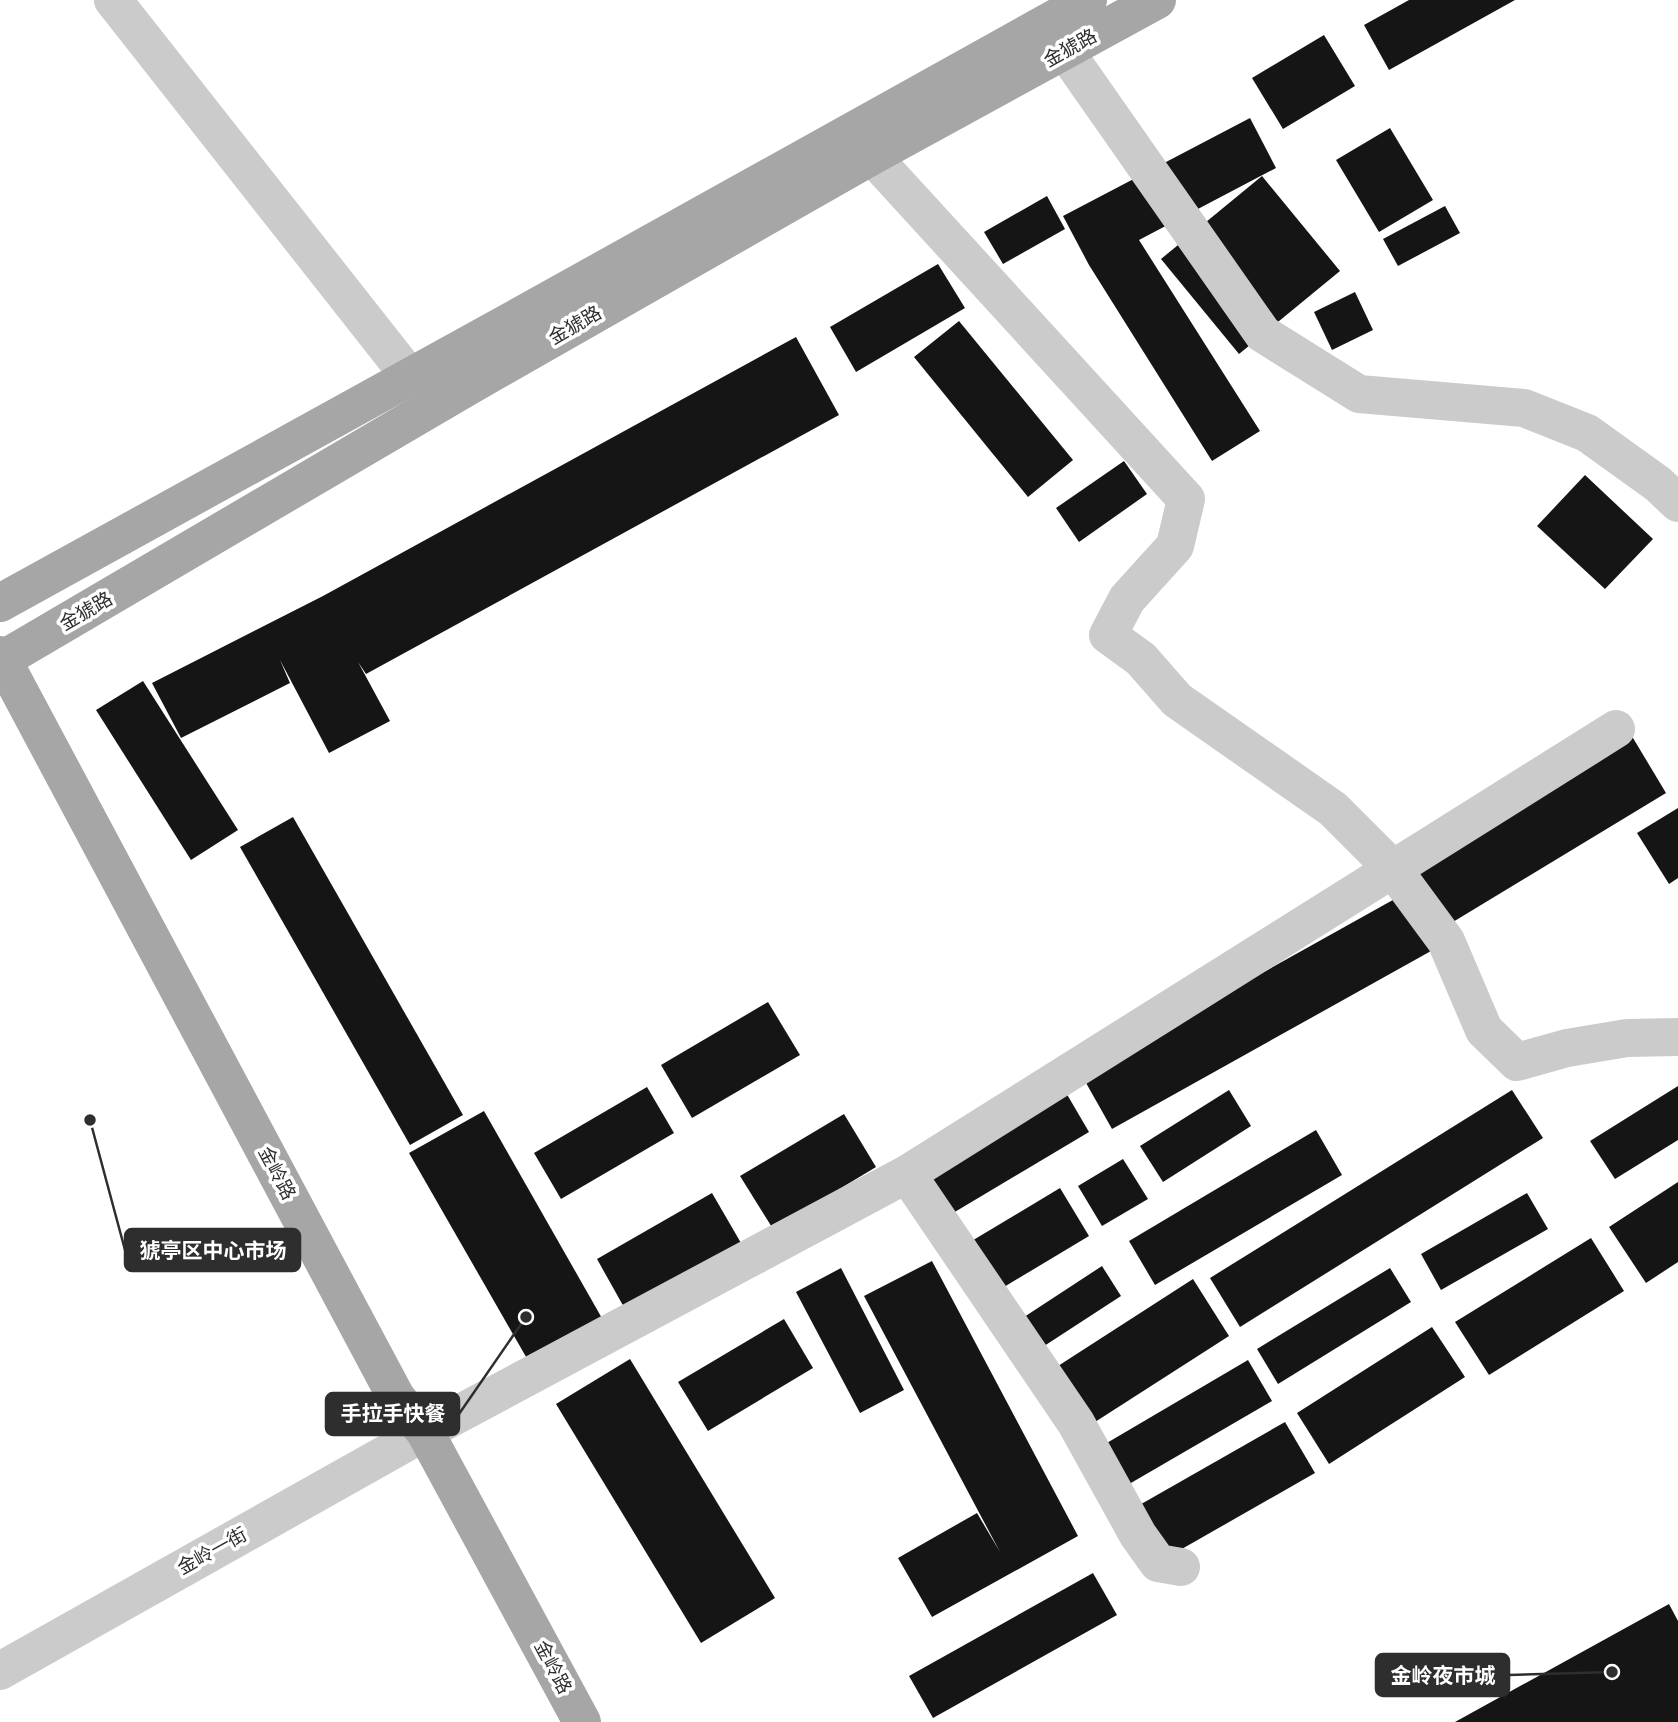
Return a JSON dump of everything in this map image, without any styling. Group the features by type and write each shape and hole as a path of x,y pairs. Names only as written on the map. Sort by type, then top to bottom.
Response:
{"main road":[{"name":"金猇路","path":"0,603 1066,17 1157,0"},
{"name":"金猇路","path":"1,659 455,394 872,156 1066,17"},
{"name":"金岭路","path":"1,659 396,1396 425,1432 582,1722"}],"street":[{"path":"113,0 410,377"},
{"path":"1066,17 1263,334 1359,394 1524,408 1587,433 1658,484 1678,503"},
{"path":"872,156 1186,499 1175,546 1127,599 1108,635 1141,659 1177,700 1334,809 1394,869 1446,942 1484,1030 1517,1062 1567,1048 1615,1040 1678,1037"},
{"name":"金岭一街","path":"0,1671 425,1432 907,1174 1616,729"},
{"path":"907,1174 1076,1423 1138,1535 1158,1563 1181,1567"}],"building":[{"path":"1409,0 1515,0 1389,70 1364,25"},
{"path":"1324,35 1355,86 1283,129 1252,78"},
{"path":"1250,118 1276,168 1139,240 1260,431 1212,461 1089,265 1063,216"},
{"path":"1390,128 1433,200 1379,232 1336,160"},
{"path":"1262,176 1340,271 1239,354 1161,259"},
{"path":"1047,196 1065,229 1003,264 984,232"},
{"path":"1445,206 1460,233 1398,266 1383,239"},
{"path":"938,264 965,308 856,372 830,327"},
{"path":"1355,292 1373,330 1332,350 1314,312"},
{"path":"959,321 1073,460 1028,497 914,357"},
{"path":"796,337 839,415 366,674 358,662 390,721 329,753 280,660 290,683 181,738 152,683 323,596"},
{"path":"1124,461 1147,494 1079,542 1056,508"},
{"path":"1585,475 1653,539 1605,589 1537,526"},
{"path":"143,681 238,830 191,860 96,710"},
{"path":"1630,733 1666,793 1443,928 1406,869"},
{"path":"1678,808 1678,878 1669,884 1637,833"},
{"path":"293,817 463,1115 410,1145 240,847"},
{"path":"1400,896 1431,951 1112,1129 1081,1074"},
{"path":"768,1002 800,1055 692,1118 661,1065"},
{"path":"1678,1086 1678,1140 1615,1179 1590,1141"},
{"path":"647,1087 674,1133 561,1199 534,1153"},
{"path":"1229,1090 1251,1126 1163,1182 1140,1146"},
{"path":"1512,1090 1543,1138 1240,1327 1210,1278"},
{"path":"1065,1091 1089,1132 948,1216 924,1175"},
{"path":"484,1111 603,1320 529,1362 409,1153"},
{"path":"844,1114 876,1167 773,1229 740,1176"},
{"path":"1316,1130 1342,1175 1155,1285 1129,1241"},
{"path":"1123,1159 1148,1199 1102,1226 1078,1186"},
{"path":"1678,1182 1678,1262 1646,1283 1609,1227"},
{"path":"1060,1188 1089,1236 999,1290 970,1242"},
{"path":"712,1193 741,1243 625,1309 597,1259"},
{"path":"1527,1193 1548,1229 1441,1290 1421,1254"},
{"path":"1591,1238 1624,1291 1489,1375 1455,1322"},
{"path":"932,1261 1078,1536 932,1617 898,1558 977,1513 1000,1552 864,1296"},
{"path":"1102,1266 1121,1296 1038,1350 1018,1321"},
{"path":"841,1268 904,1390 860,1413 796,1292"},
{"path":"1390,1268 1411,1302 1278,1384 1257,1349"},
{"path":"1193,1279 1229,1336 1095,1422 1058,1366"},
{"path":"784,1319 813,1368 708,1431 678,1382"},
{"path":"1432,1327 1465,1377 1329,1464 1297,1413"},
{"path":"630,1359 775,1598 701,1643 556,1404"},
{"path":"1248,1360 1272,1401 1124,1487 1100,1447"},
{"path":"1285,1422 1315,1473 1166,1558 1136,1507"},
{"path":"1093,1573 1117,1615 933,1718 909,1676"},
{"path":"1669,1604 1678,1621 1678,1722 1455,1722"}],"place":[{"name":"猇亭区中心市场","path":"90,1120"},
{"name":"手拉手快餐","path":"526,1317"},
{"name":"金岭夜市城","path":"1612,1672"}]}
